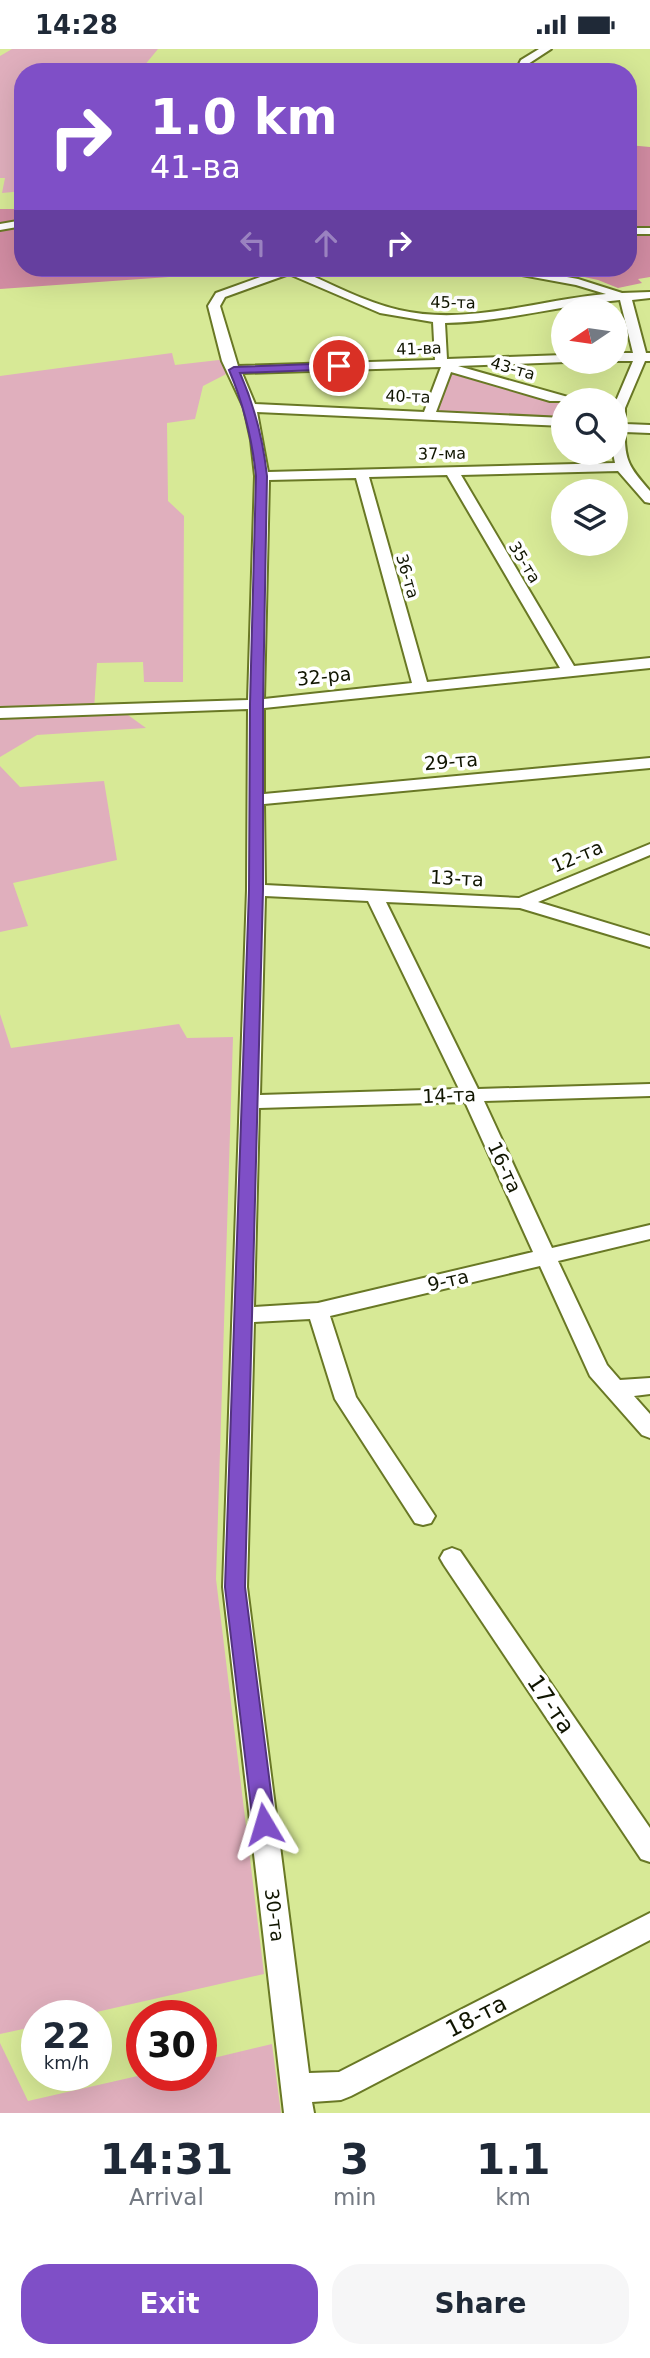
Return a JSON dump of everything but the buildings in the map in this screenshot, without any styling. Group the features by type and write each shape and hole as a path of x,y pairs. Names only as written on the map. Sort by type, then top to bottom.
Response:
{"street":[{"path":"524,63 546,49"},
{"name":"30-та","path":"270,277 220,295 215,301 228,361 250,408 258,440 262,476 256,704 256,890 235,1587 298,2101"},
{"name":"45-та","path":"308,277 366,305 401,314 439,319 469,320 551,305"},
{"path":"553,277 625,297"},
{"name":"45-та","path":"625,297 650,295"},
{"path":"627,388 645,357 628,306"},
{"path":"429,415 445,365 439,319"},
{"name":"41-ва","path":"234,370 551,360"},
{"name":"43-та","path":"445,365 550,397"},
{"path":"540,420 550,397"},
{"name":"40-та","path":"250,408 551,421"},
{"path":"628,431 650,429"},
{"path":"622,467 644,485 650,499"},
{"name":"37-ма","path":"262,476 622,467"},
{"name":"35-та","path":"451,470 570,671"},
{"name":"36-та","path":"361,473 421,688"},
{"name":"32-ра","path":"0,713 256,704 650,663"},
{"name":"29-та","path":"256,800 650,763"},
{"name":"12-та","path":"521,902 650,849"},
{"name":"13-та","path":"256,890 521,902 650,942"},
{"name":"16-та","path":"374,895 471,1094 598,1370 650,1429"},
{"name":"14-та","path":"248,1102 650,1090"},
{"name":"9-та","path":"244,1315 317,1311 650,1232"},
{"path":"317,1311 346,1399 423,1516"},
{"path":"613,1389 650,1386"},
{"name":"17-та","path":"452,1558 650,1850"},
{"name":"18-та","path":"298,2101 341,2086 650,1926"}],"shaded area":[{"path":"12,49 158,49 146,63 14,63 14,192 2,193 5,178 0,178 0,56"},
{"path":"637,146 650,147 650,277 638,279 642,283 618,288 584,277 637,277"},
{"path":"0,209 14,209 14,277 169,277 0,289"},
{"path":"172,353 175,365 219,360 234,370 203,386 195,419 167,423 168,501 184,516 183,682 144,682 143,662 97,663 94,710 121,710 146,728 37,735 0,757 0,376"},
{"path":"447,367 551,397 551,421 429,415"},
{"path":"0,766 20,787 104,781 117,860 13,883 28,926 0,932"},
{"path":"0,1014 11,1048 179,1024 187,1038 233,1037 216,1579 264,1974 149,2000 126,2000 126,2005 112,2009 112,2000 21,2000 21,2029 0,2034"},
{"path":"0,2043 28,2101 72,2091 112,2091 112,2082 126,2079 126,2091 217,2091 217,2057 272,2044 281,2113 0,2113"}],"route":[{"path":"264,1824 235,1587 256,890 256,704 262,476 258,440 250,408 234,370 339,366"}]}
